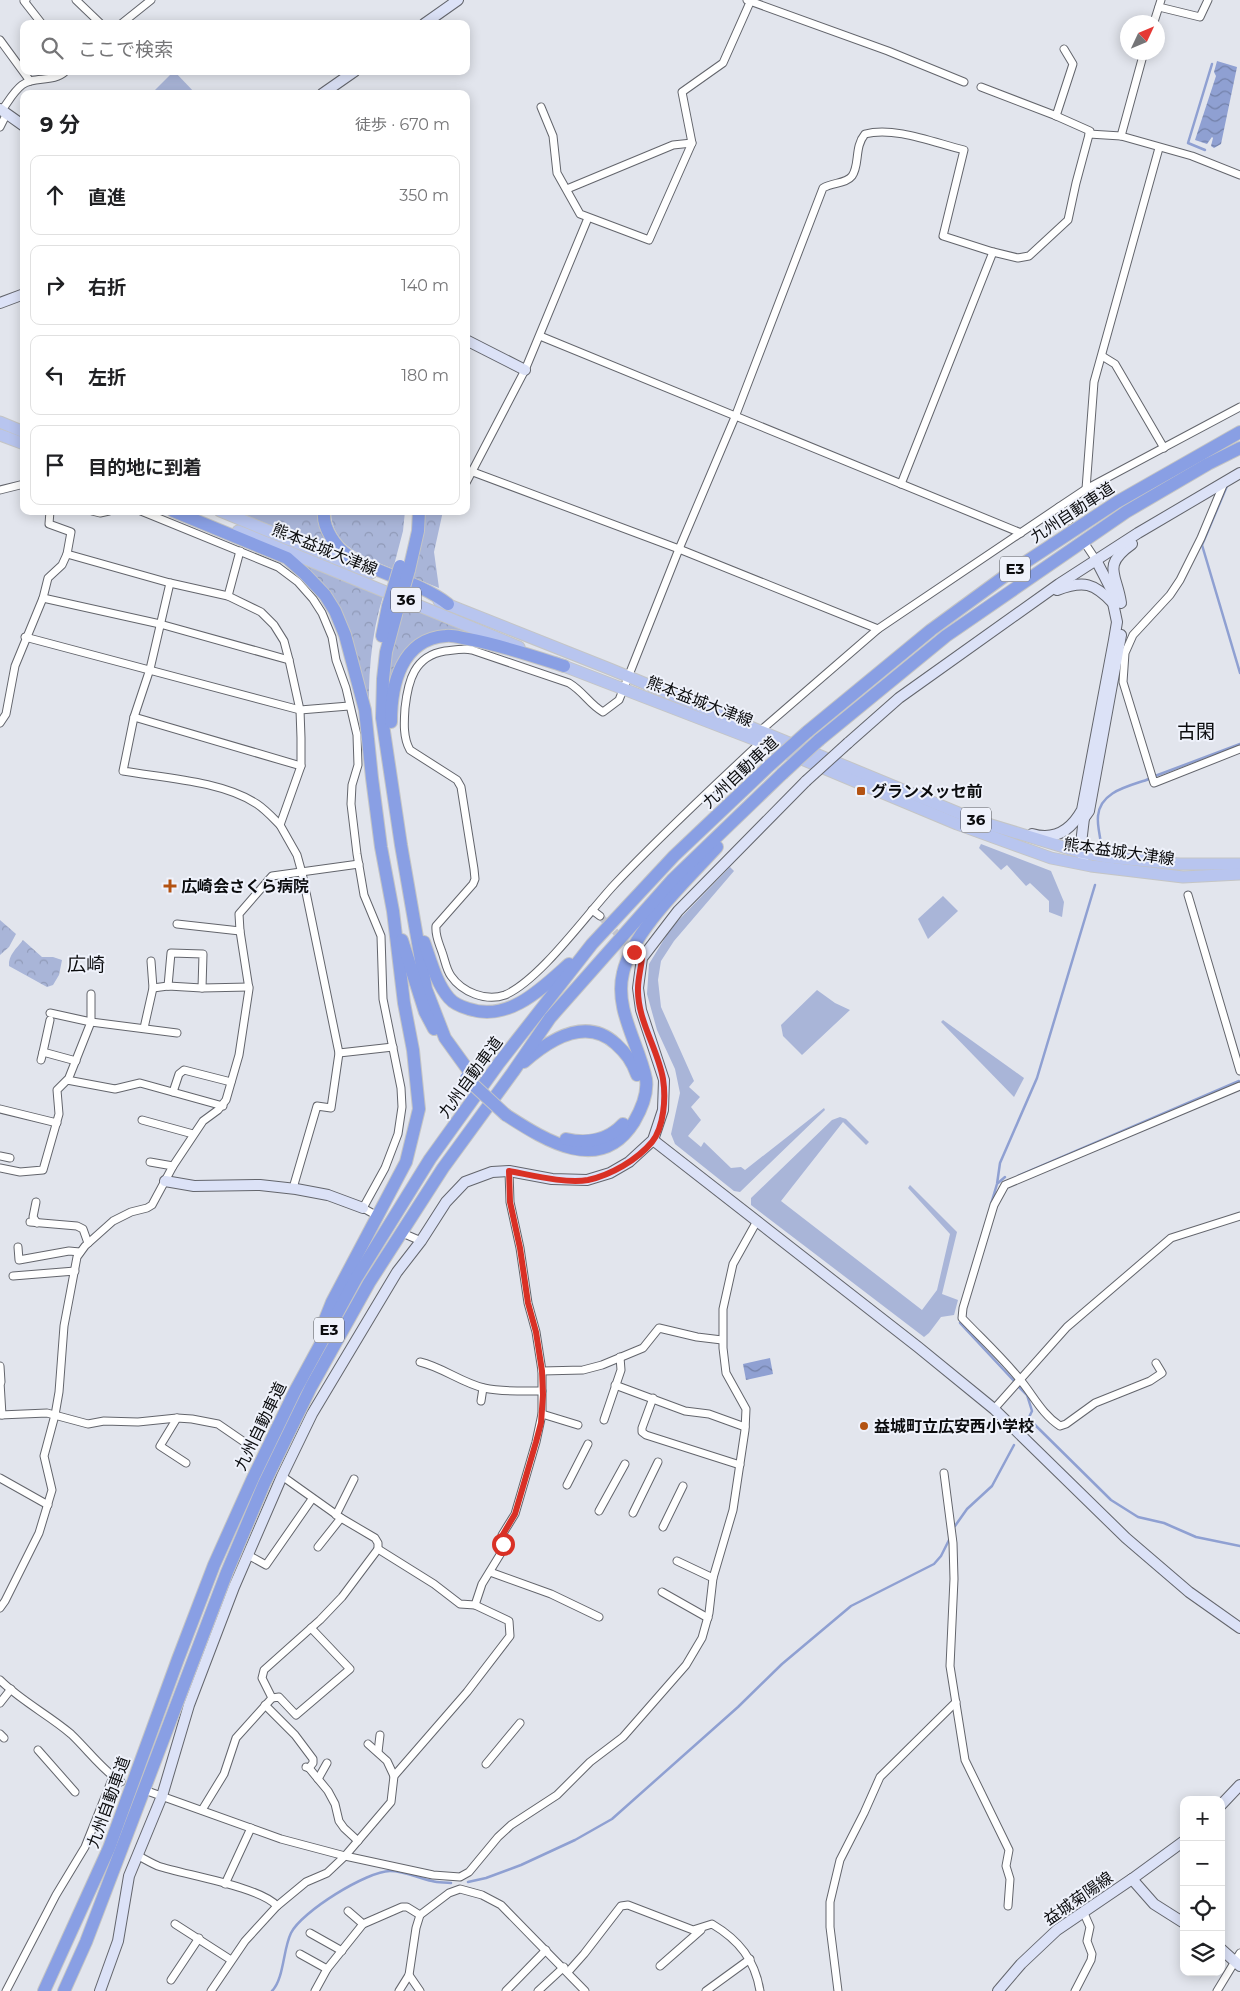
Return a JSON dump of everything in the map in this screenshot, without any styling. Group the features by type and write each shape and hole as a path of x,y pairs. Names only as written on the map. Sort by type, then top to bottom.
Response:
{"highway":[{"name":"九州自動車道","path":"44,1991 109,1848 178,1658 214,1565 252,1478 295,1391 357,1277 430,1159 499,1063 592,944 674,856 807,732 931,630 1009,573 1116,502 1240,432"},
{"name":"九州自動車道","path":"64,1991 90,1933 227,1572 264,1484 285,1440 338,1336 369,1283 443,1168 550,1018 673,879 819,740 882,687 954,630 1126,512 1208,464 1240,448"},
{"path":"183,515 287,558 325,595 335,611 345,635 366,710 381,846 393,911 404,1002 413,1050 419,1109 406,1162 332,1302 295,1391"},
{"path":"325,515 326,525 332,539 349,556 434,593 448,604"},
{"path":"404,568 412,515"},
{"path":"372,778 378,661 404,568 418,531 419,515"},
{"path":"392,609 383,679 382,718 412,907 426,989 445,1038 469,1076"},
{"path":"391,775 393,690 405,658 415,647 428,640 447,636 485,642 564,666"},
{"path":"393,911 425,1012 440,1041 469,1076 538,1136 562,1146 582,1150 598,1150 616,1142 630,1128 644,1103 646,1080 624,1012 622,997 622,973 630,950 650,922 782,774"},
{"path":"412,907 440,984 450,1000 461,1007 480,1013 502,1010 520,1004 544,986 592,944"},
{"path":"509,1112 548,1133 568,1140 588,1141 608,1136 619,1129 633,1108 638,1091 637,1075 627,1054 603,1035 589,1030 568,1033 556,1038 513,1072"}],"main road":[{"path":"0,422 20,430"},
{"path":"0,435 20,442"},
{"name":"熊本益城大津線","path":"200,515 564,666 761,737 978,821 1080,852 1142,862 1240,864"},
{"name":"熊本益城大津線","path":"230,515 628,677 957,824 1052,858 1091,866 1183,877 1240,874"}],"street":[{"path":"26,0 24,1 39,20"},
{"path":"76,0 97,20"},
{"path":"125,20 151,0"},
{"path":"430,20 458,0"},
{"path":"1156,15 1160,3 1200,17 1208,0"},
{"path":"541,107 553,136 557,172 580,214 649,240 692,143 682,92 723,63 750,1 888,51 964,82"},
{"path":"0,40 20,67"},
{"path":"1056,116 1074,64 1064,49"},
{"path":"1120,136 1142,60"},
{"path":"26,75 30,81"},
{"path":"0,128 3,111 22,85 30,81 53,79 60,75"},
{"path":"328,90 349,75"},
{"path":"981,87 1090,131 1068,220 1029,256 1018,258 943,236 964,150 907,134 872,132 865,134 859,144 853,175 846,181 830,184 823,188 735,417 679,548 619,700 603,712 594,706 581,690 569,683 478,651 462,648 440,652 422,660 411,675 407,689 404,717 406,743 410,750 457,780 461,787 474,869 473,884 436,926 438,941 446,967 454,981 469,992 486,998 503,995 518,988 530,978 666,830 761,737 878,629 1086,489 1240,406"},
{"path":"3,111 20,123"},
{"path":"1088,134 1120,136 1192,156 1240,175"},
{"path":"567,189 673,145 692,143"},
{"path":"1086,489 1094,382 1159,148"},
{"path":"470,477 525,370 588,218"},
{"path":"901,484 993,252"},
{"path":"0,303 20,296"},
{"path":"540,336 1021,533"},
{"path":"470,342 525,370"},
{"path":"1102,356 1115,364 1164,448"},
{"path":"473,472 679,548 878,629"},
{"path":"100,1991 118,1941 129,1876 162,1796 189,1705 248,1555 282,1476 312,1414 397,1272 421,1241 446,1202 465,1182 492,1172 509,1171 552,1179 587,1180 610,1173 629,1162 653,1140 664,1110 664,1080 641,1010 638,988 638,955 678,911 806,780 899,698 1096,560 1240,473"},
{"path":"1224,482 1201,538 1180,580 1170,595 1133,635 1125,653 1123,682 1154,783 1240,749"},
{"path":"0,490 20,485"},
{"path":"1059,507 1069,521"},
{"path":"0,723 6,714 15,666 48,578 62,565 67,554 71,532 49,524 50,515"},
{"path":"152,515 278,567 298,582 322,613 332,637 336,660 346,688 357,735 358,765 352,785 351,804 364,895 381,936 383,999 402,1088 400,1125 368,1210 328,1195 293,1188 194,1186 164,1181"},
{"path":"978,821 993,821 1037,835 1055,836 1089,811 1120,646 1113,570 1118,555 1166,517"},
{"path":"1086,545 1096,560 1116,602"},
{"path":"228,596 240,551"},
{"path":"67,554 170,583 228,596 261,612 274,625 284,641 300,710 301,766 280,825"},
{"path":"170,583 150,669 134,717 123,771 204,785 238,794 258,805 280,825 297,855 339,1053 331,1108 317,1106 293,1188"},
{"path":"1043,596 1064,587 1088,584 1116,602"},
{"path":"42,598 160,624 289,660"},
{"path":"26,637 300,710 349,706"},
{"path":"134,717 301,766"},
{"path":"1083,814 1080,852 1091,866"},
{"path":"1052,858 1069,857 1080,852"},
{"path":"0,1608 39,1533 52,1490 44,1456 59,1392 64,1326 77,1257 88,1243 121,1216 147,1208 152,1204 193,1134 203,1121 223,1106 239,1055 249,987 239,914 272,876 359,864"},
{"path":"1188,895 1240,1071"},
{"path":"592,910 600,916"},
{"path":"177,924 240,931"},
{"path":"168,986 171,953 203,954 202,988"},
{"path":"144,1028 153,988 151,961"},
{"path":"153,988 168,986 202,988 249,987"},
{"path":"0,1168 20,1172 43,1170 59,1114 58,1090 68,1080 91,1022 91,994"},
{"path":"76,1061 42,1056 50,1016 177,1033"},
{"path":"339,1053 393,1047"},
{"path":"173,1092 179,1074 184,1070 231,1082"},
{"path":"68,1080 115,1088 140,1083 223,1106"},
{"path":"1156,1363 1162,1373 1150,1381 1095,1403 1066,1424 1060,1426 1053,1421 1035,1402 1021,1380 962,1318 963,1308 994,1205 1005,1185 1240,1086"},
{"path":"0,1109 57,1123"},
{"path":"142,1120 193,1134"},
{"path":"653,1140 911,1341 994,1409 1126,1538 1189,1592 1240,1628"},
{"path":"0,1156 10,1158"},
{"path":"150,1162 173,1166"},
{"path":"474,1605 482,1584 501,1553 502,1536 515,1514 536,1442 542,1414 542,1371 510,1202 509,1171"},
{"path":"36,1202 33,1216 34,1222 78,1226 83,1229 88,1243"},
{"path":"994,1409 1067,1327 1171,1238 1240,1216"},
{"path":"150,1792 281,1839 433,1876 460,1877 469,1872 498,1837 511,1825 557,1795 590,1762 623,1736 686,1666 702,1638 708,1618 713,1578 733,1510 746,1409 726,1373 722,1340 723,1309 733,1264 757,1221"},
{"path":"407,1235 421,1241"},
{"path":"18,1247 19,1260 69,1251 80,1252"},
{"path":"13,1276 75,1271"},
{"path":"542,1371 583,1370 602,1365 643,1348 659,1328 697,1337 722,1340"},
{"path":"604,1420 621,1370 620,1357"},
{"path":"420,1362 432,1365 483,1388 542,1391"},
{"path":"0,1366 1,1415 47,1413 88,1424 104,1421 138,1422 177,1418 218,1424 250,1446"},
{"path":"615,1386 685,1411 709,1414 745,1427"},
{"path":"481,1401 483,1388"},
{"path":"653,1398 642,1432 646,1435 740,1465"},
{"path":"542,1414 578,1425"},
{"path":"177,1418 160,1446 186,1464"},
{"path":"568,1485 588,1444"},
{"path":"633,1513 658,1462"},
{"path":"599,1511 625,1464"},
{"path":"944,1473 953,1543 954,1579 950,1666 965,1760 1009,1850 1006,1866 1010,1884 1008,1906"},
{"path":"272,1698 262,1678 264,1670 311,1628 342,1596 378,1549 378,1543 375,1538 338,1517 282,1476"},
{"path":"0,1478 48,1505"},
{"path":"318,1548 338,1517 354,1479"},
{"path":"663,1527 683,1486"},
{"path":"248,1555 266,1565 312,1499"},
{"path":"378,1549 434,1584 460,1604 474,1605 509,1621 510,1636 467,1692 394,1776"},
{"path":"677,1561 713,1578"},
{"path":"490,1572 551,1594 599,1617"},
{"path":"662,1592 708,1618"},
{"path":"202,1810 224,1774 236,1738 272,1698 279,1697 296,1715 350,1669 311,1628"},
{"path":"0,1680 69,1733 113,1777 121,1782"},
{"path":"0,1702 11,1690"},
{"path":"838,1991 830,1927 830,1902 840,1860 880,1778 956,1702"},
{"path":"265,1705 295,1735 313,1759 314,1763 307,1768 328,1791 335,1804 339,1821 358,1841"},
{"path":"486,1764 520,1723"},
{"path":"378,1752 380,1735"},
{"path":"211,1991 231,1960 277,1906 306,1882 327,1873 345,1856 391,1802 394,1776 387,1761 368,1744"},
{"path":"38,1750 75,1792"},
{"path":"318,1779 327,1763"},
{"path":"6,1991 56,1895 85,1847 113,1777"},
{"path":"1225,1801 1240,1785"},
{"path":"225,1884 251,1828"},
{"name":"益城菊陽線","path":"998,1991 1042,1943 1083,1911 1132,1879 1180,1844"},
{"path":"138,1855 157,1866 256,1892 272,1900 277,1906"},
{"path":"460,1877 460,1889"},
{"path":"1132,1879 1154,1904 1180,1920"},
{"path":"399,1991 409,1975 416,1928 420,1915 449,1893 460,1889 501,1905 585,1991"},
{"path":"538,1991 566,1970 622,1906 628,1905 693,1930 712,1924 724,1930 750,1959 757,1974 760,1991"},
{"path":"315,1991 327,1969 363,1924 402,1907 408,1907 420,1915"},
{"path":"1075,1991 1091,1960 1092,1954 1087,1941 1090,1927 1083,1911"},
{"path":"348,1912 363,1924"},
{"path":"175,1924 200,1938 231,1960"},
{"path":"660,1966 707,1925"},
{"path":"310,1933 342,1950"},
{"path":"171,1980 200,1938"},
{"path":"506,1991 546,1950"},
{"path":"1217,1991 1238,1960 1225,1952"},
{"path":"300,1954 327,1969"},
{"path":"706,1991 750,1959"},
{"path":"409,1975 420,1991"}],"green space":[{"path":"170,75 178,75 192,90 155,90"},
{"path":"321,515 335,552 247,516"},
{"path":"332,515 405,515 403,531 393,569 352,549 337,534"},
{"path":"424,515 442,515 434,552 439,588 409,576"},
{"path":"294,557 384,593 379,609 371,658 369,724 349,639"},
{"path":"401,600 483,634 438,637 416,641 404,650 396,663 388,691 386,679"},
{"path":"981,844 1051,871 1064,902 1062,917 1049,912 1049,901 1030,883 1026,886 1007,865 1001,870 979,848"},
{"path":"730,867 734,871 674,941 661,961 658,980 661,1007 694,1081 689,1087 700,1097 691,1107 701,1120 688,1136 701,1147 704,1142 731,1168 741,1167 745,1170 824,1108 825,1110 740,1192 734,1191 675,1144 671,1134 680,1093 675,1069 657,1030 647,994 649,964 671,928"},
{"path":"943,896 958,911 928,939 918,919"},
{"path":"0,920 16,934 9,947 0,955"},
{"path":"23,940 42,957 53,957 62,960 59,975 53,985 47,987 9,966 11,955"},
{"path":"817,990 835,1003 850,1010 802,1055 783,1036 781,1025"},
{"path":"943,1020 1024,1078 1014,1097 941,1022"},
{"path":"840,1117 846,1119 869,1142 866,1145 843,1122 781,1201 922,1310 937,1290 950,1234 908,1188 910,1185 957,1232 942,1294 958,1300 954,1315 941,1317 924,1337 751,1205 751,1198 832,1120"}],"water":[{"path":"1217,61 1237,67 1221,144 1214,148 1211,146 1212,137 1207,144 1195,140 1216,76 1214,72"},
{"path":"770,1358 773,1374 746,1380 743,1364"}],"waterway":[{"path":"1205,150 1188,143 1212,64"},
{"path":"1227,486 1202,545 1240,673"},
{"path":"1155,776 1240,744"},
{"path":"1101,844 1098,816 1104,801 1110,795 1125,787 1149,779"},
{"path":"991,1204 997,1184 1000,1163 1037,1078 1095,885"},
{"path":"1018,1176 1239,1081"},
{"path":"998,1183 1005,1177"},
{"path":"960,1323 1015,1382"},
{"path":"1019,1387 1027,1395 1032,1411 1024,1428"},
{"path":"1029,1419 1111,1500 1138,1517 1164,1523 1196,1537 1240,1546"},
{"path":"955,1526 967,1509 992,1486 1014,1445"},
{"path":"468,1882 486,1878 521,1865 575,1840 612,1819 738,1707 782,1664 851,1606 934,1564 941,1556 949,1540"},
{"path":"272,1991 279,1979 291,1933 307,1914 336,1894 366,1878 390,1871 406,1873 434,1882 451,1883"}],"tunnel":[{"path":"600,916 633,950"}],"place":[{"name":"グランメッセ前","path":"861,791"},
{"name":"広崎会さくら病院","path":"170,886"},
{"name":"益城町立広安西小学校","path":"864,1426"}],"district":[{"name":"古閑","path":"1196,731"},
{"name":"広崎","path":"86,964"}],"route":[{"path":"503,1544 502,1536 515,1514 536,1442 541,1423 543,1395 542,1371 536,1332 528,1303 520,1248 510,1202 509,1171 552,1179 587,1180 610,1173 629,1162 653,1140 659,1128 664,1110 664,1080 641,1010 638,988 642,958 634,952"}]}
